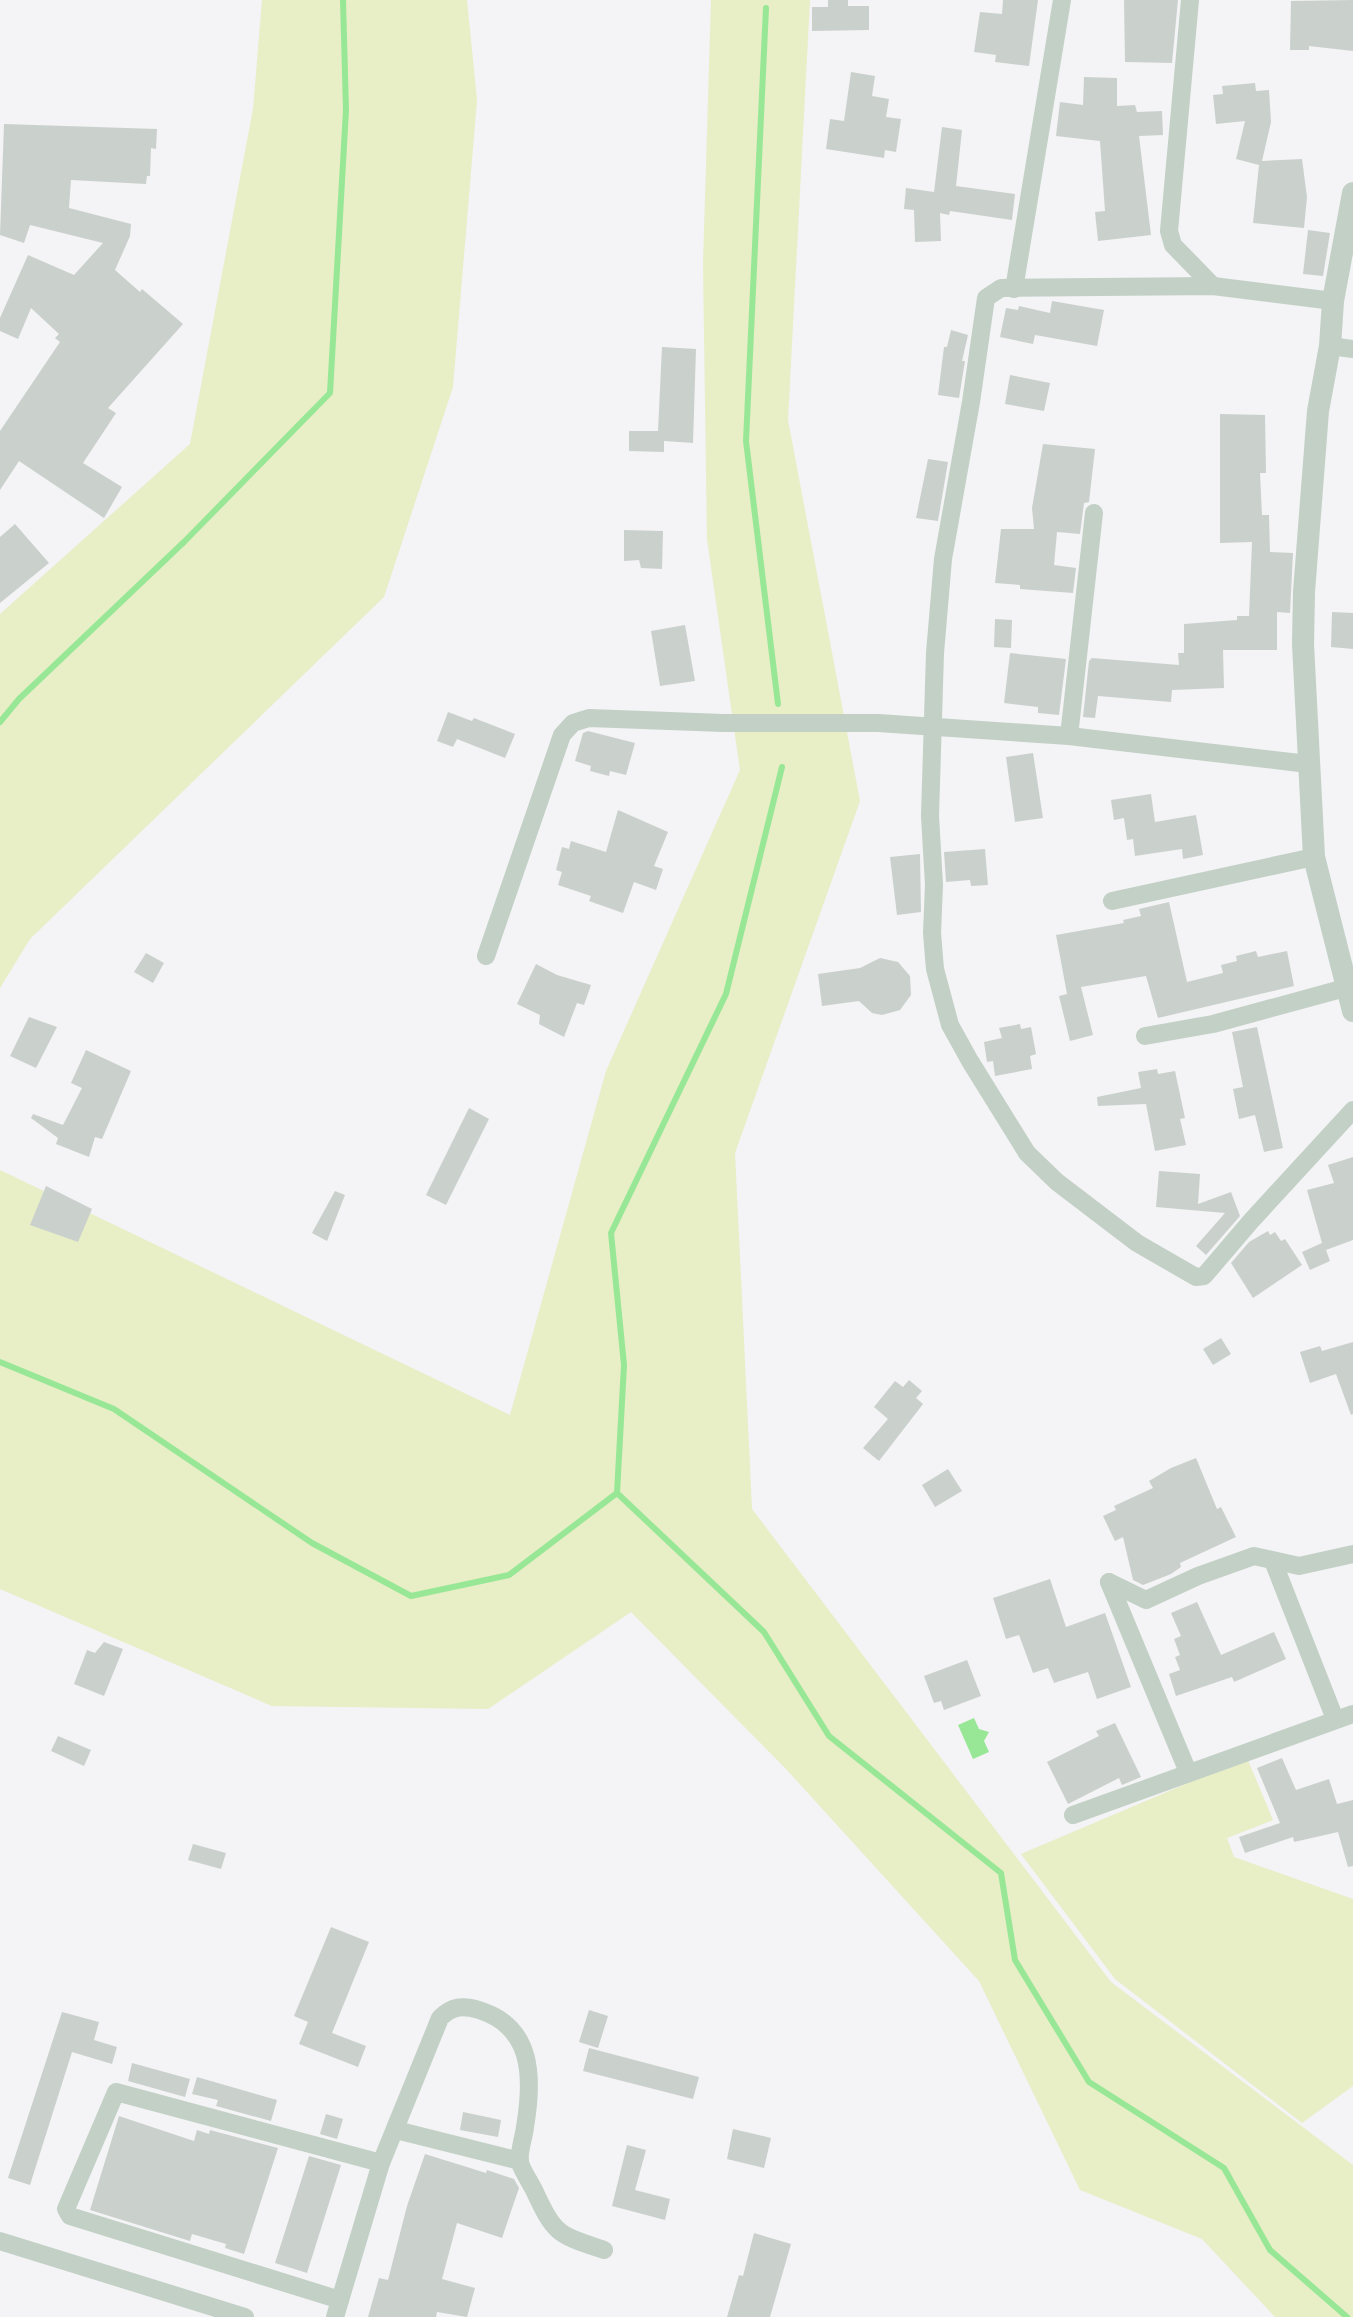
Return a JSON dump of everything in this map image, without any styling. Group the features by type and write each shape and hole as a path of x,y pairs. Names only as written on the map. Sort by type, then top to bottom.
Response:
{"street":[{"path":"1014,289 1062,0"},
{"path":"1190,0 1169,231 1173,245 1213,286"},
{"path":"1353,193 1333,301 1330,346 1318,411 1303,644 1314,857 1353,1011"},
{"path":"1333,301 1213,286 1001,288 990,293 983,304 971,402 943,559 931,727 932,933 938,981 950,1025 1027,1153 1040,1167 1137,1243 1196,1277 1204,1276 1353,1110"},
{"path":"1330,346 1353,349"},
{"path":"1069,736 1094,513"},
{"path":"486,956 562,735 573,723 589,718 723,723 878,723 1069,736 1308,764"},
{"path":"1112,901 1314,857"},
{"path":"1145,1036 1213,1024 1345,988"},
{"path":"1188,1772 1109,1582 1146,1600 1198,1576 1254,1556 1299,1566 1353,1554"},
{"path":"1073,1815 1344,1716 1273,1561"},
{"path":"381,2163 116,2092 66,2209 70,2216 338,2309 381,2163 440,2018 453,2007 473,2008 506,2024 519,2038 528,2064 530,2095 520,2161 552,2226 572,2239 604,2250"},
{"path":"396,2130 520,2161"},
{"path":"0,2241 245,2317"}],"shaded area":[{"path":"262,0 467,0 477,100 453,387 384,597 30,939 0,988 0,614 190,444 253,109"},
{"path":"711,0 810,0 788,420 860,801 735,1153 752,1509 1111,1982 1353,2165 1353,2317 1275,2317 1202,2239 1080,2190 979,1981 786,1769 631,1612 488,1709 272,1706 0,1589 0,1170 510,1415 606,1071 740,770 707,539 703,264"},
{"path":"974,1718 979,1729 989,1732 984,1741 989,1752 973,1759 958,1725"},
{"path":"1247,1758 1273,1820 1227,1838 1234,1857 1353,1899 1353,2086 1302,2123 1115,1979 1021,1854"}],"building":[{"path":"828,0 848,0 848,6 869,6 869,30 812,31 812,7 828,7"},
{"path":"1003,0 1038,0 1029,66 995,62 996,55 974,52 980,12 1002,14"},
{"path":"1124,0 1178,0 1172,63 1125,62"},
{"path":"1353,0 1353,51 1309,46 1309,50 1290,50 1291,1"},
{"path":"851,72 875,76 872,96 889,99 886,117 901,119 896,152 885,150 884,158 826,149 830,119 844,121"},
{"path":"1084,77 1117,78 1117,106 1135,105 1137,112 1162,111 1163,135 1139,136 1151,235 1098,241 1095,212 1105,211 1100,141 1056,136 1060,102 1083,105"},
{"path":"1255,83 1256,91 1269,90 1271,122 1262,161 1302,159 1307,197 1304,228 1253,223 1259,165 1236,159 1245,121 1216,124 1213,95 1223,94 1222,86"},
{"path":"4,124 157,129 156,149 151,148 150,176 147,176 146,184 71,180 69,208 131,224 130,236 115,270 183,324 108,408 116,413 83,463 122,487 104,518 19,461 0,490 0,431 60,342 55,338 59,334 31,308 18,339 0,331 0,318 28,255 74,275 103,243 30,225 24,243 0,235"},
{"path":"942,127 962,130 956,186 1015,194 1012,220 950,211 949,215 940,213 941,241 915,242 914,210 904,209 906,188 934,192"},
{"path":"1308,230 1330,233 1323,276 1303,274"},
{"path":"1052,301 1104,310 1097,346 1035,335 1033,344 1000,337 1006,308 1018,310 1019,306 1050,313"},
{"path":"951,330 968,335 959,398 938,395 944,347 947,347"},
{"path":"662,347 696,349 693,443 664,441 664,452 629,451 629,431 658,431"},
{"path":"1010,375 1050,383 1044,411 1005,404"},
{"path":"1220,414 1265,415 1266,473 1260,473 1262,515 1269,515 1270,552 1293,553 1290,613 1277,612 1277,650 1223,650 1224,688 1172,690 1171,702 1098,696 1095,718 1083,717 1089,661 1092,658 1179,665 1178,653 1184,653 1184,624 1237,620 1237,616 1249,616 1252,542 1220,543"},
{"path":"1043,444 1095,449 1089,502 1084,503 1080,534 1057,532 1054,565 1076,568 1073,593 1020,589 1020,585 995,583 1001,529 1034,529 1032,508"},
{"path":"928,459 948,462 938,521 916,518"},
{"path":"15,524 49,563 0,603 0,537"},
{"path":"624,530 663,531 662,569 641,568 639,560 624,561"},
{"path":"1332,612 1353,613 1353,649 1331,647"},
{"path":"995,619 1012,620 1011,648 994,647"},
{"path":"685,625 695,681 660,686 651,631"},
{"path":"1010,653 1066,659 1059,715 1038,713 1038,707 1004,703"},
{"path":"448,712 472,721 474,718 515,734 505,758 457,739 453,747 437,741"},
{"path":"588,731 635,743 626,775 610,771 609,776 590,771 591,766 575,761 583,733"},
{"path":"1033,753 1043,818 1015,822 1006,757"},
{"path":"1151,794 1155,822 1196,815 1203,855 1183,859 1182,849 1135,856 1133,839 1127,840 1124,818 1114,820 1111,800"},
{"path":"618,810 668,832 654,866 663,869 656,890 634,882 623,913 589,901 591,896 558,885 562,872 556,870 562,847 569,849 571,841 606,852"},
{"path":"985,849 988,885 971,886 970,880 946,882 944,852"},
{"path":"920,854 921,912 897,915 890,857"},
{"path":"1169,902 1187,982 1223,973 1221,965 1237,961 1236,956 1256,951 1258,957 1287,951 1294,986 1158,1018 1146,976 1081,987 1093,1035 1070,1041 1059,996 1067,994 1056,935 1124,923 1123,920 1141,916 1139,909"},
{"path":"146,953 164,963 153,983 134,972"},
{"path":"880,958 898,962 910,976 911,995 900,1010 882,1015 872,1013 859,1001 822,1006 818,974 860,968"},
{"path":"536,964 557,975 591,985 584,1005 577,1003 564,1037 539,1024 540,1015 517,1004"},
{"path":"29,1017 57,1027 36,1068 10,1056"},
{"path":"1020,1024 1021,1029 1031,1027 1036,1054 1030,1056 1032,1069 995,1076 993,1061 987,1062 984,1042 1002,1038 999,1028"},
{"path":"1257,1027 1283,1148 1264,1152 1255,1115 1239,1119 1233,1089 1243,1087 1232,1032"},
{"path":"86,1050 131,1071 102,1139 95,1137 89,1157 56,1144 58,1138 31,1118 33,1114 63,1125 82,1088 71,1083"},
{"path":"1157,1069 1158,1074 1175,1071 1185,1118 1180,1119 1186,1145 1155,1151 1146,1104 1098,1106 1097,1097 1141,1088 1138,1072"},
{"path":"469,1108 489,1119 446,1205 426,1195"},
{"path":"1353,1157 1353,1240 1326,1250 1330,1261 1310,1270 1302,1252 1322,1243 1307,1190 1334,1183 1328,1165"},
{"path":"1159,1171 1200,1174 1198,1204 1231,1192 1240,1216 1206,1255 1196,1246 1225,1213 1156,1207"},
{"path":"46,1186 92,1209 78,1242 30,1225"},
{"path":"335,1191 345,1195 327,1241 312,1233"},
{"path":"1268,1231 1270,1235 1275,1232 1281,1241 1285,1239 1302,1265 1253,1298 1231,1263 1249,1242"},
{"path":"1221,1338 1231,1354 1213,1365 1203,1349"},
{"path":"1353,1342 1351,1415 1336,1374 1310,1383 1300,1352 1320,1346 1322,1351"},
{"path":"909,1380 922,1391 916,1398 923,1404 879,1461 863,1448 888,1419 874,1407 895,1381 903,1387"},
{"path":"1196,1458 1217,1509 1221,1507 1236,1537 1180,1563 1181,1567 1171,1574 1143,1585 1133,1580 1123,1537 1115,1541 1103,1516 1116,1510 1114,1506 1153,1488 1149,1481"},
{"path":"948,1469 962,1491 935,1507 922,1485"},
{"path":"1050,1579 1066,1627 1105,1613 1131,1687 1097,1699 1088,1672 1054,1683 1048,1668 1033,1673 1019,1635 1006,1639 993,1598"},
{"path":"1197,1602 1221,1655 1274,1632 1286,1659 1234,1682 1232,1677 1176,1696 1169,1674 1180,1670 1175,1657 1180,1655 1174,1639 1181,1636 1171,1613"},
{"path":"104,1642 123,1649 104,1696 74,1684 87,1650 95,1653"},
{"path":"967,1660 981,1696 944,1710 941,1701 934,1703 924,1676"},
{"path":"1115,1723 1141,1777 1122,1785 1119,1778 1068,1804 1047,1762 1099,1736 1096,1731"},
{"path":"58,1736 91,1750 84,1766 51,1751"},
{"path":"1282,1758 1296,1790 1329,1779 1337,1804 1353,1800 1353,1866 1348,1867 1338,1832 1294,1842 1293,1837 1245,1853 1239,1837 1280,1823 1257,1768"},
{"path":"193,1844 226,1853 221,1869 188,1860"},
{"path":"331,1927 369,1942 332,2033 366,2046 358,2067 299,2044 308,2022 294,2016"},
{"path":"589,2010 608,2016 598,2048 579,2042"},
{"path":"62,2012 99,2022 94,2040 117,2047 112,2064 72,2052 30,2185 8,2178"},
{"path":"589,2048 699,2077 693,2099 583,2071"},
{"path":"132,2063 190,2079 185,2097 128,2081"},
{"path":"197,2077 277,2100 271,2121 216,2106 218,2100 192,2094"},
{"path":"463,2112 501,2120 498,2137 460,2130"},
{"path":"326,2114 343,2119 337,2139 320,2134"},
{"path":"119,2116 194,2141 197,2130 209,2134 210,2130 278,2148 244,2254 225,2248 226,2244 192,2234 190,2241 90,2210"},
{"path":"733,2129 771,2138 764,2168 727,2159"},
{"path":"627,2145 646,2150 635,2190 670,2199 665,2220 612,2206"},
{"path":"425,2154 514,2179 519,2188 502,2238 457,2223 442,2279 475,2288 467,2317 437,2312 436,2317 368,2317 379,2278 388,2280 407,2206"},
{"path":"309,2156 341,2165 307,2273 275,2263"},
{"path":"754,2233 791,2244 770,2317 727,2317 739,2275 743,2276"}],"waterway":[{"path":"0,722 19,699 185,541 330,393 346,110 343,0"},
{"path":"766,8 746,441 778,704"},
{"path":"617,1493 624,1365 611,1233 726,994 782,767"},
{"path":"0,1362 114,1409 312,1543 411,1596 509,1575 617,1493 764,1632 829,1736 1001,1873 1015,1960 1089,2082 1224,2168 1270,2250 1347,2317"}]}
